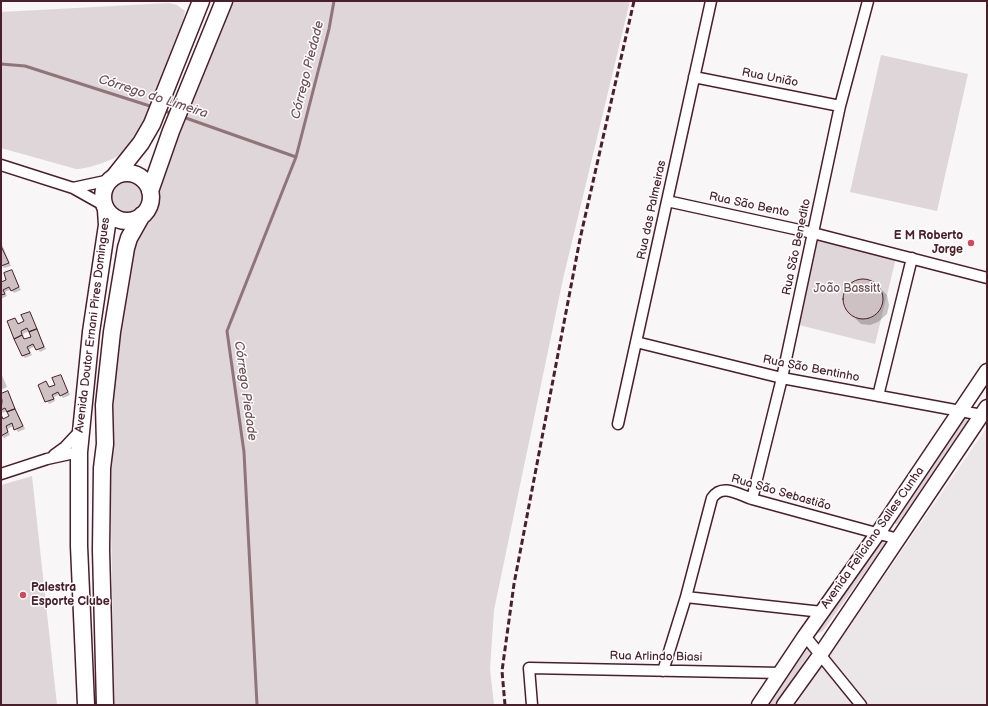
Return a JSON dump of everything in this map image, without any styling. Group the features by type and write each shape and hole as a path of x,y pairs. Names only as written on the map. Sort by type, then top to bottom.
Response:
{"main road":[{"path":"201,1 152,124 141,143 112,178 103,192 106,208 112,216 123,220 135,219 142,215 148,208 150,191 171,131 224,1"},
{"path":"112,178 122,174 131,174 140,177 146,183 150,191"},
{"name":"Avenida Doutor Ernani Pires Domingues","path":"86,705 80,546 79,452 91,332 107,225 106,208"},
{"name":"Avenida Doutor Ernani Pires Domingues","path":"105,705 101,550 102,468 105,444 104,405 112,332 126,248 129,238 142,215"},
{"name":"Avenida Feliciano Salles Cunha","path":"759,705 805,636 878,533 987,370"},
{"name":"Avenida Feliciano Salles Cunha","path":"784,705 820,655 984,411"}],"street":[{"name":"Rua das Palmeiras","path":"618,424 711,1"},
{"name":"Rua São Benedito","path":"752,499 782,378 840,106 868,1"},
{"name":"Rua União","path":"694,77 840,106"},
{"path":"1,165 73,188 106,208"},
{"path":"73,188 112,178"},
{"name":"Rua São Bento","path":"667,201 813,233 987,278"},
{"path":"878,396 912,258"},
{"name":"Rua São Bentinho","path":"636,342 782,378 961,410 984,411"},
{"path":"47,459 65,447 80,430"},
{"path":"1,474 47,459 79,452"},
{"name":"Rua São Sebastião","path":"686,597 712,498 716,492 721,490 728,490 752,499 898,539"},
{"path":"662,670 686,597 822,612"},
{"path":"805,636 861,705"},
{"name":"Rua Arlindo Biasi","path":"532,705 529,668 781,673"}],"shaded area":[{"path":"987,427 987,705 795,705 821,668"}],"green space":[{"path":"231,1 630,1 563,279 494,610 490,669 494,705 114,705 110,454 118,338 135,242 157,200 171,146"},
{"path":"169,3 177,5 185,11 183,20 137,138 128,149 117,157 103,163 82,169 76,169 1,148 1,12"},
{"path":"881,55 968,74 937,211 850,192"},
{"path":"123,176 131,176 139,179 145,185 148,197 145,209 139,215 131,218 123,218 115,215 109,209 106,201 106,193 109,185 115,179"},
{"name":"João Bassitt","path":"816,237 896,258 875,344 799,325"},
{"path":"960,415 966,417 968,421 898,524 891,523"},
{"name":"Palestra Esporte Clube","path":"32,476 57,705 1,705 1,485"},
{"path":"879,538 884,538 885,544 823,631 819,633 816,632"},
{"path":"807,646 812,650 775,705 766,705"}],"building":[{"path":"1,246 9,263 1,266"},
{"path":"12,270 19,287 11,291 9,287 3,290 5,294 1,295 1,282 6,280 4,273"},
{"path":"867,279 874,282 880,288 883,299 882,307 874,316 867,319 859,319 852,316 844,307 843,295 846,288 855,280"},
{"path":"30,312 37,329 29,332 27,328 21,331 22,335 14,339 7,321 15,318 18,324 24,321 21,315"},
{"path":"37,329 44,347 36,350 33,344 27,347 30,353 22,356 14,339 22,335 24,339 31,337 29,332"},
{"path":"61,375 68,392 60,396 58,392 52,395 54,399 45,402 38,385 46,381 49,387 55,385 52,378"},
{"path":"8,391 15,409 7,412 5,408 1,410 1,394"},
{"path":"15,409 23,426 14,430 12,423 6,426 8,432 1,436 1,415 3,419 9,416 7,412"}],"waterway":[{"name":"Córrego Piedade","path":"257,705 244,452 227,331 296,157 329,29 334,1"},
{"name":"Córrego do Limeira","path":"1,64 25,66 153,107"},
{"name":"Córrego do Limeira","path":"162,110 173,114"},
{"name":"Córrego do Limeira","path":"183,117 296,157"}],"railway":[{"path":"505,705 502,671 514,584 580,239 634,1"}],"place":[{"name":"E M Roberto Jorge","path":"971,243"},
{"name":"Palestra Esporte Clube","path":"23,595"}]}
